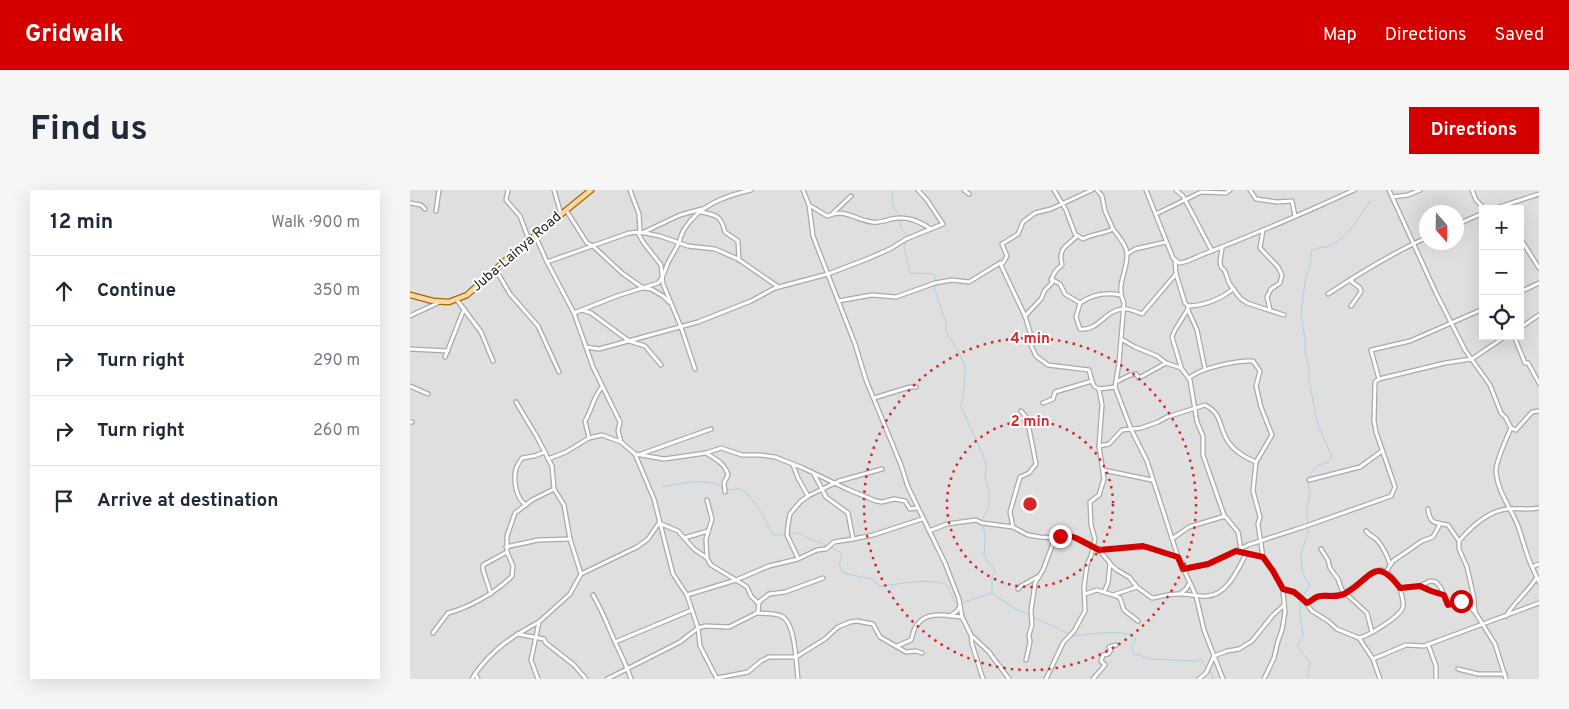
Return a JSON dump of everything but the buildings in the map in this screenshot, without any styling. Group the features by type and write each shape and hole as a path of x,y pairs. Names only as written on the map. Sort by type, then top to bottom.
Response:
{"main road":[{"name":"Juba-Lainya Road","path":"410,295 441,302 457,300 472,292 529,240 590,190"}],"street":[{"path":"436,211 439,190"},
{"path":"508,190 506,200 520,216 529,240"},
{"path":"554,190 561,214"},
{"path":"630,190 639,214 640,233 643,242 661,266 662,282 669,303 681,327 694,369"},
{"path":"574,313 657,284 663,278 669,260 685,228 702,211 731,194 751,190"},
{"path":"803,190 809,205 813,236 855,344 866,380 901,465 904,480 945,563 962,617 971,635 989,652 1009,679"},
{"path":"586,347 599,349 698,322 730,310 778,287 828,274 868,259 906,239 943,224 918,190"},
{"path":"964,190 970,194"},
{"path":"1054,190 1066,210 1077,236 1083,239 1113,229"},
{"path":"838,301 872,295 896,297 936,283 952,280 969,282 1003,263 1007,256 1002,244 1018,234 1023,222 1035,213 1051,209 1092,190"},
{"path":"1097,190 1102,196 1105,211 1113,229 1122,242 1127,254 1120,286 1120,295 1124,303 1119,363 1115,384 1131,429 1147,461 1178,557 1196,596 1204,630 1223,679"},
{"path":"1146,190 1175,260 1176,274 1185,303 1197,330 1205,369"},
{"path":"1176,190 1185,200 1212,251"},
{"path":"1156,214 1201,192 1226,193 1230,190"},
{"path":"1250,190 1256,199 1277,202 1292,201 1295,216"},
{"path":"1175,260 1179,263 1185,263 1354,190"},
{"path":"1389,190 1451,323 1465,350 1490,385 1500,413 1506,418 1511,428 1516,430 1532,412 1539,411"},
{"path":"1392,197 1408,195 1420,190"},
{"path":"1472,190 1476,200 1481,205"},
{"path":"1505,205 1539,194"},
{"path":"833,214 851,196"},
{"path":"410,203 421,205 425,209"},
{"path":"809,205 825,215 840,212 869,222 900,218 916,219 931,230"},
{"path":"640,233 697,209 715,215 723,223 725,232 738,240 739,260"},
{"path":"566,210 587,243 593,246 622,273 643,288 658,293 669,303"},
{"path":"1464,221 1479,215"},
{"path":"1263,229 1260,248 1268,259 1278,267 1282,275 1280,283 1271,289 1266,297 1270,311"},
{"path":"548,262 629,233 640,233 667,237 688,246 713,249 739,260 778,287"},
{"path":"535,235 574,313 602,387 620,422 618,431 621,442"},
{"path":"1025,316 1041,299 1045,290 1052,282 1051,279 1055,270 1062,265 1060,256 1063,248 1077,236"},
{"path":"1328,294 1351,278 1419,241"},
{"path":"1127,254 1135,249 1151,244 1166,242"},
{"path":"1524,244 1539,268"},
{"path":"1222,247 1221,267 1225,271 1228,283 1240,298 1284,315"},
{"path":"1000,263 1025,316 1030,332 1030,343 1036,356 1048,365 1089,370 1094,386 1099,389 1102,405 1099,446 1104,482 1099,495 1090,502 1091,526 1094,539 1087,564 1084,587 1084,613 1074,631 1063,643 1046,679"},
{"path":"496,270 510,294 538,326 559,372"},
{"path":"1120,295 1098,294 1088,297 1080,303 1076,317 1080,329 1086,330 1099,324 1106,315 1123,309 1142,314 1176,274"},
{"path":"1351,278 1352,282 1360,288 1361,292 1351,304 1352,306"},
{"path":"1051,279 1060,284 1065,294 1080,303"},
{"path":"1524,290 1539,283"},
{"path":"1233,289 1227,294 1209,302 1188,308 1172,337 1181,368 1190,380 1197,422 1203,436 1202,455 1224,515 1235,528"},
{"path":"457,300 482,332 494,362"},
{"path":"410,316 441,302"},
{"path":"445,357 464,309"},
{"path":"581,310 591,312 629,341 645,346 661,365"},
{"path":"1379,379 1372,349 1410,341 1479,311"},
{"path":"1524,325 1539,315"},
{"path":"1121,338 1135,347 1157,356 1166,363 1181,368"},
{"path":"1183,569 1208,564 1241,549 1391,496 1395,487 1374,421 1375,382 1379,379 1445,363 1472,359 1501,340"},
{"path":"1516,340 1525,363 1528,363 1539,384"},
{"path":"410,349 448,351"},
{"path":"1189,378 1205,369 1244,360 1253,361 1258,365 1260,371 1256,386 1260,408 1272,435 1256,462 1253,491 1260,517 1258,524 1263,557 1283,589 1285,612 1274,658 1264,679"},
{"path":"1099,389 1115,384 1130,375 1136,374 1139,378 1166,363"},
{"path":"1043,403 1053,399 1055,392 1092,381"},
{"path":"410,386 428,394"},
{"path":"589,438 585,421 593,408 596,395 602,387"},
{"path":"874,398 910,387 916,387"},
{"path":"516,402 529,422 552,466 554,489 564,505 570,539 580,574"},
{"path":"1099,446 1109,444 1122,430 1141,428 1205,405 1212,408 1218,415 1230,445 1240,455 1256,462"},
{"path":"1013,527 1010,512 1020,477 1029,473 1036,464 1027,418 1021,411"},
{"path":"1511,428 1495,471 1502,494 1518,526 1524,550 1539,582"},
{"path":"640,454 711,429"},
{"path":"548,459 566,452 589,438 602,435 621,442 634,454 654,499 673,574 687,595 698,628 700,646 717,678 748,672 761,660 769,657 796,657 825,639 838,627 853,621 873,624 880,637 906,652 916,651 922,654"},
{"path":"634,454 664,459 706,453 721,448 742,455 775,457 876,501 882,502 894,499 905,501 910,509 917,508"},
{"path":"1309,480 1360,467 1382,451"},
{"path":"526,505 519,500 516,468 522,458 545,452"},
{"path":"706,453 727,468 728,474 724,483 725,492"},
{"path":"793,465 808,496"},
{"path":"798,559 787,535 790,514 800,502 835,483 882,469"},
{"path":"1103,470 1152,480"},
{"path":"812,472 826,497 848,513 853,539"},
{"path":"433,633 448,613 461,610 491,594 512,576 513,566 506,547 508,530 515,513 554,489"},
{"path":"707,500 712,518 706,539 707,558 711,565 747,588 758,604"},
{"path":"1459,541 1491,514 1509,509 1539,508"},
{"path":"1428,509 1432,520 1437,524 1448,525 1459,541 1459,549 1467,567 1474,598 1475,612"},
{"path":"1172,539 1189,527 1224,515"},
{"path":"1224,515 1236,529 1241,549"},
{"path":"687,595 736,580 769,566 798,559 826,548 834,542 873,534 922,519"},
{"path":"929,531 947,524 976,520 982,523 1013,527 1028,535 1055,538 1070,536 1083,540 1099,550 1117,570 1129,576 1137,587 1152,598 1181,594 1213,596 1223,590 1237,572 1246,554"},
{"path":"659,523 678,531 697,552 707,558"},
{"path":"472,679 485,661 502,644 539,622 570,594 580,574 637,547 648,539 659,523"},
{"path":"1386,572 1393,560 1422,540 1432,537 1440,524"},
{"path":"684,538 708,531"},
{"path":"1366,531 1376,539 1385,551 1390,565"},
{"path":"1026,660 1032,624 1031,611 1034,585 1040,576 1055,538"},
{"path":"506,547 538,540 570,539"},
{"path":"1099,550 1143,546 1178,557"},
{"path":"1321,549 1345,593 1365,610 1372,632"},
{"path":"1236,551 1263,557"},
{"path":"491,594 483,565 507,552"},
{"path":"1104,592 1108,583 1110,563"},
{"path":"1532,567 1539,564"},
{"path":"1304,600 1319,596 1338,596 1373,573 1381,570 1386,572 1393,577 1400,588 1404,605 1401,612 1395,618 1359,638"},
{"path":"1018,589 1040,576"},
{"path":"1506,616 1513,605 1531,587 1537,577"},
{"path":"757,613 758,604 769,594 785,592 823,578"},
{"path":"1400,588 1420,586 1433,581 1440,586 1448,605 1463,601 1475,612 1495,644 1506,679"},
{"path":"1181,594 1189,584"},
{"path":"1420,586 1444,595"},
{"path":"1113,595 1137,587"},
{"path":"1283,589 1294,592 1304,600 1312,611 1328,620 1337,629 1359,638 1373,659 1380,679"},
{"path":"1085,594 1094,590 1120,598 1124,610 1138,621"},
{"path":"593,595 628,667 631,679"},
{"path":"1373,659 1406,646 1419,647 1428,644 1539,603"},
{"path":"950,616 960,606"},
{"path":"1199,679 1206,673 1214,656 1239,649 1252,641 1284,606"},
{"path":"615,642 692,610"},
{"path":"607,679 674,644 698,628 705,626 729,626 757,613 780,615 785,619 791,632 798,679"},
{"path":"897,646 911,640 915,628 920,621 932,616 962,617"},
{"path":"538,679 531,660 539,622"},
{"path":"516,634 536,636 544,639 546,643 574,665 586,679"},
{"path":"971,635 983,679"},
{"path":"1362,643 1365,636"},
{"path":"1428,644 1436,666 1436,679"},
{"path":"1093,679 1105,665 1101,661 1103,655 1108,654 1111,650 1109,647 1116,645"},
{"path":"1458,669 1478,674 1505,674"},
{"path":"475,674 478,679"}],"shaded area":[{"path":"410,190 1539,190 1539,679 410,679"}],"waterway":[{"path":"892,190 893,206 900,216"},
{"path":"1308,679 1310,662 1297,646 1303,636 1300,601 1310,584 1302,570 1301,554 1308,532 1307,508 1310,494 1308,483 1311,473 1316,466 1329,462 1332,457 1318,425 1309,381 1309,365 1305,353 1305,338 1301,315 1306,275 1309,271 1312,250 1329,246 1343,237 1371,201"},
{"path":"900,220 901,228 907,236 904,246 910,273 934,274 936,281"},
{"path":"935,285 946,323 946,331 965,368 961,407 983,455 986,466 985,477 989,493 989,509 982,521"},
{"path":"662,487 700,482 708,482 722,487"},
{"path":"726,489 734,490 739,488 745,492 759,509 773,535 787,535 798,532 827,546"},
{"path":"983,525 985,537 984,557 995,572 992,577 992,593 1014,608 1069,634"},
{"path":"830,547 840,552 842,558 839,564 843,573 871,579 880,586 921,581 938,582 946,584 955,602 959,604 992,593"},
{"path":"1072,636 1096,633 1124,633 1131,635 1136,639 1132,645 1133,653 1149,659 1196,661 1201,659 1213,679"}],"route":[{"path":"1060,536 1070,536 1083,540 1099,550 1143,546 1154,548 1178,557 1183,569 1208,564 1236,551 1263,557 1273,571 1280,586 1283,589 1294,592 1305,599 1307,603 1319,596 1338,596 1345,593 1366,577 1381,570 1393,577 1400,588 1420,586 1426,588 1444,595 1448,605 1461,601"}]}
